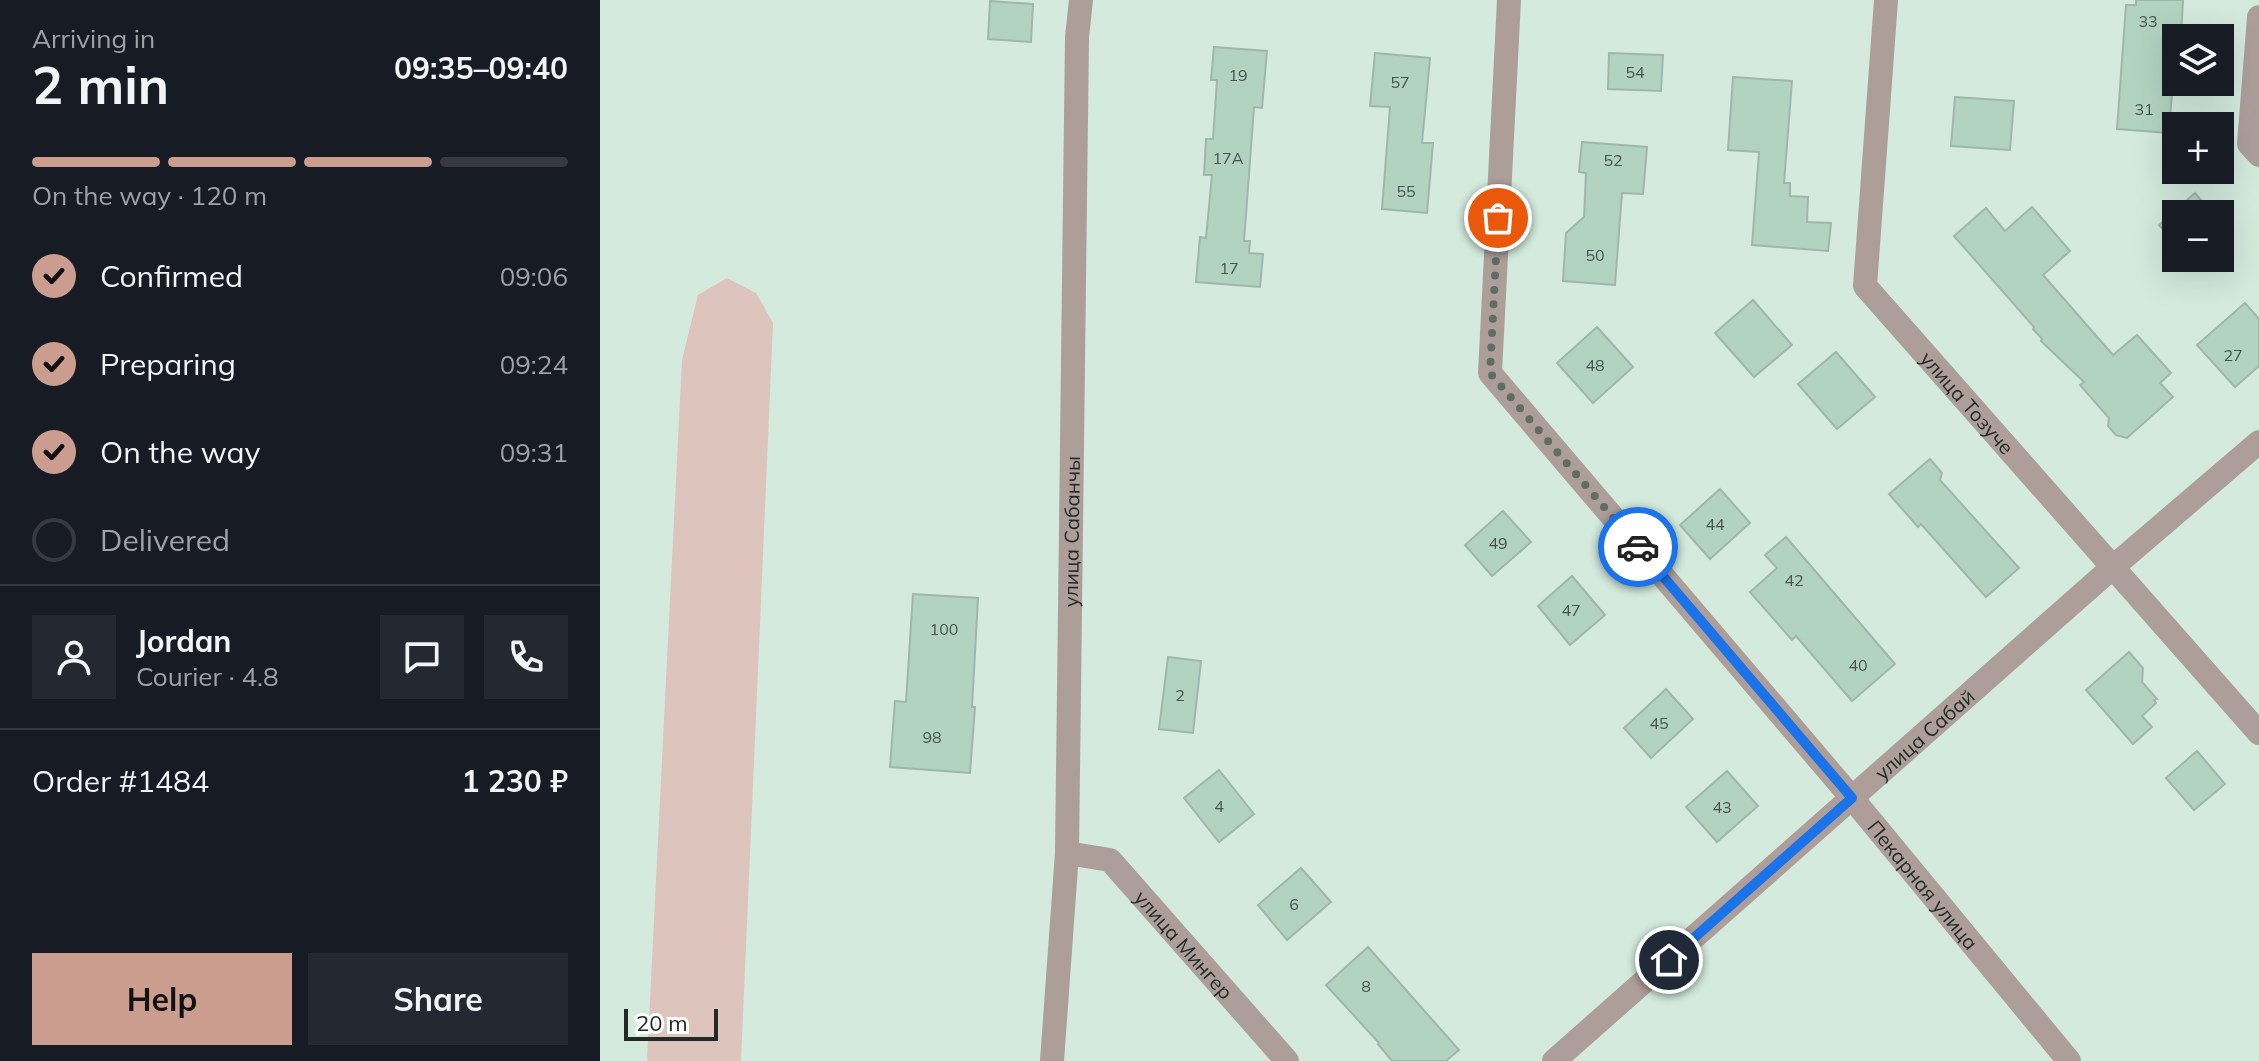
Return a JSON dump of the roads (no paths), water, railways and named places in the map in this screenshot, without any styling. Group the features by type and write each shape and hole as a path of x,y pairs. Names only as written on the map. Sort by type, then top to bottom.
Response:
{"street":[{"name":"улица Сабанчы","path":"1052,1061 1067,853 1077,37 1081,0"},
{"name":"Пекарная улица","path":"1509,0 1490,373 1852,798 2069,1061"},
{"name":"улица Тозуче","path":"1886,0 1865,286 2259,733"},
{"path":"2259,17 2249,144 2259,155"},
{"name":"улица Сабай","path":"1554,1061 2259,442"},
{"name":"улица Мингер","path":"1067,853 1110,860 1287,1061"}]}
